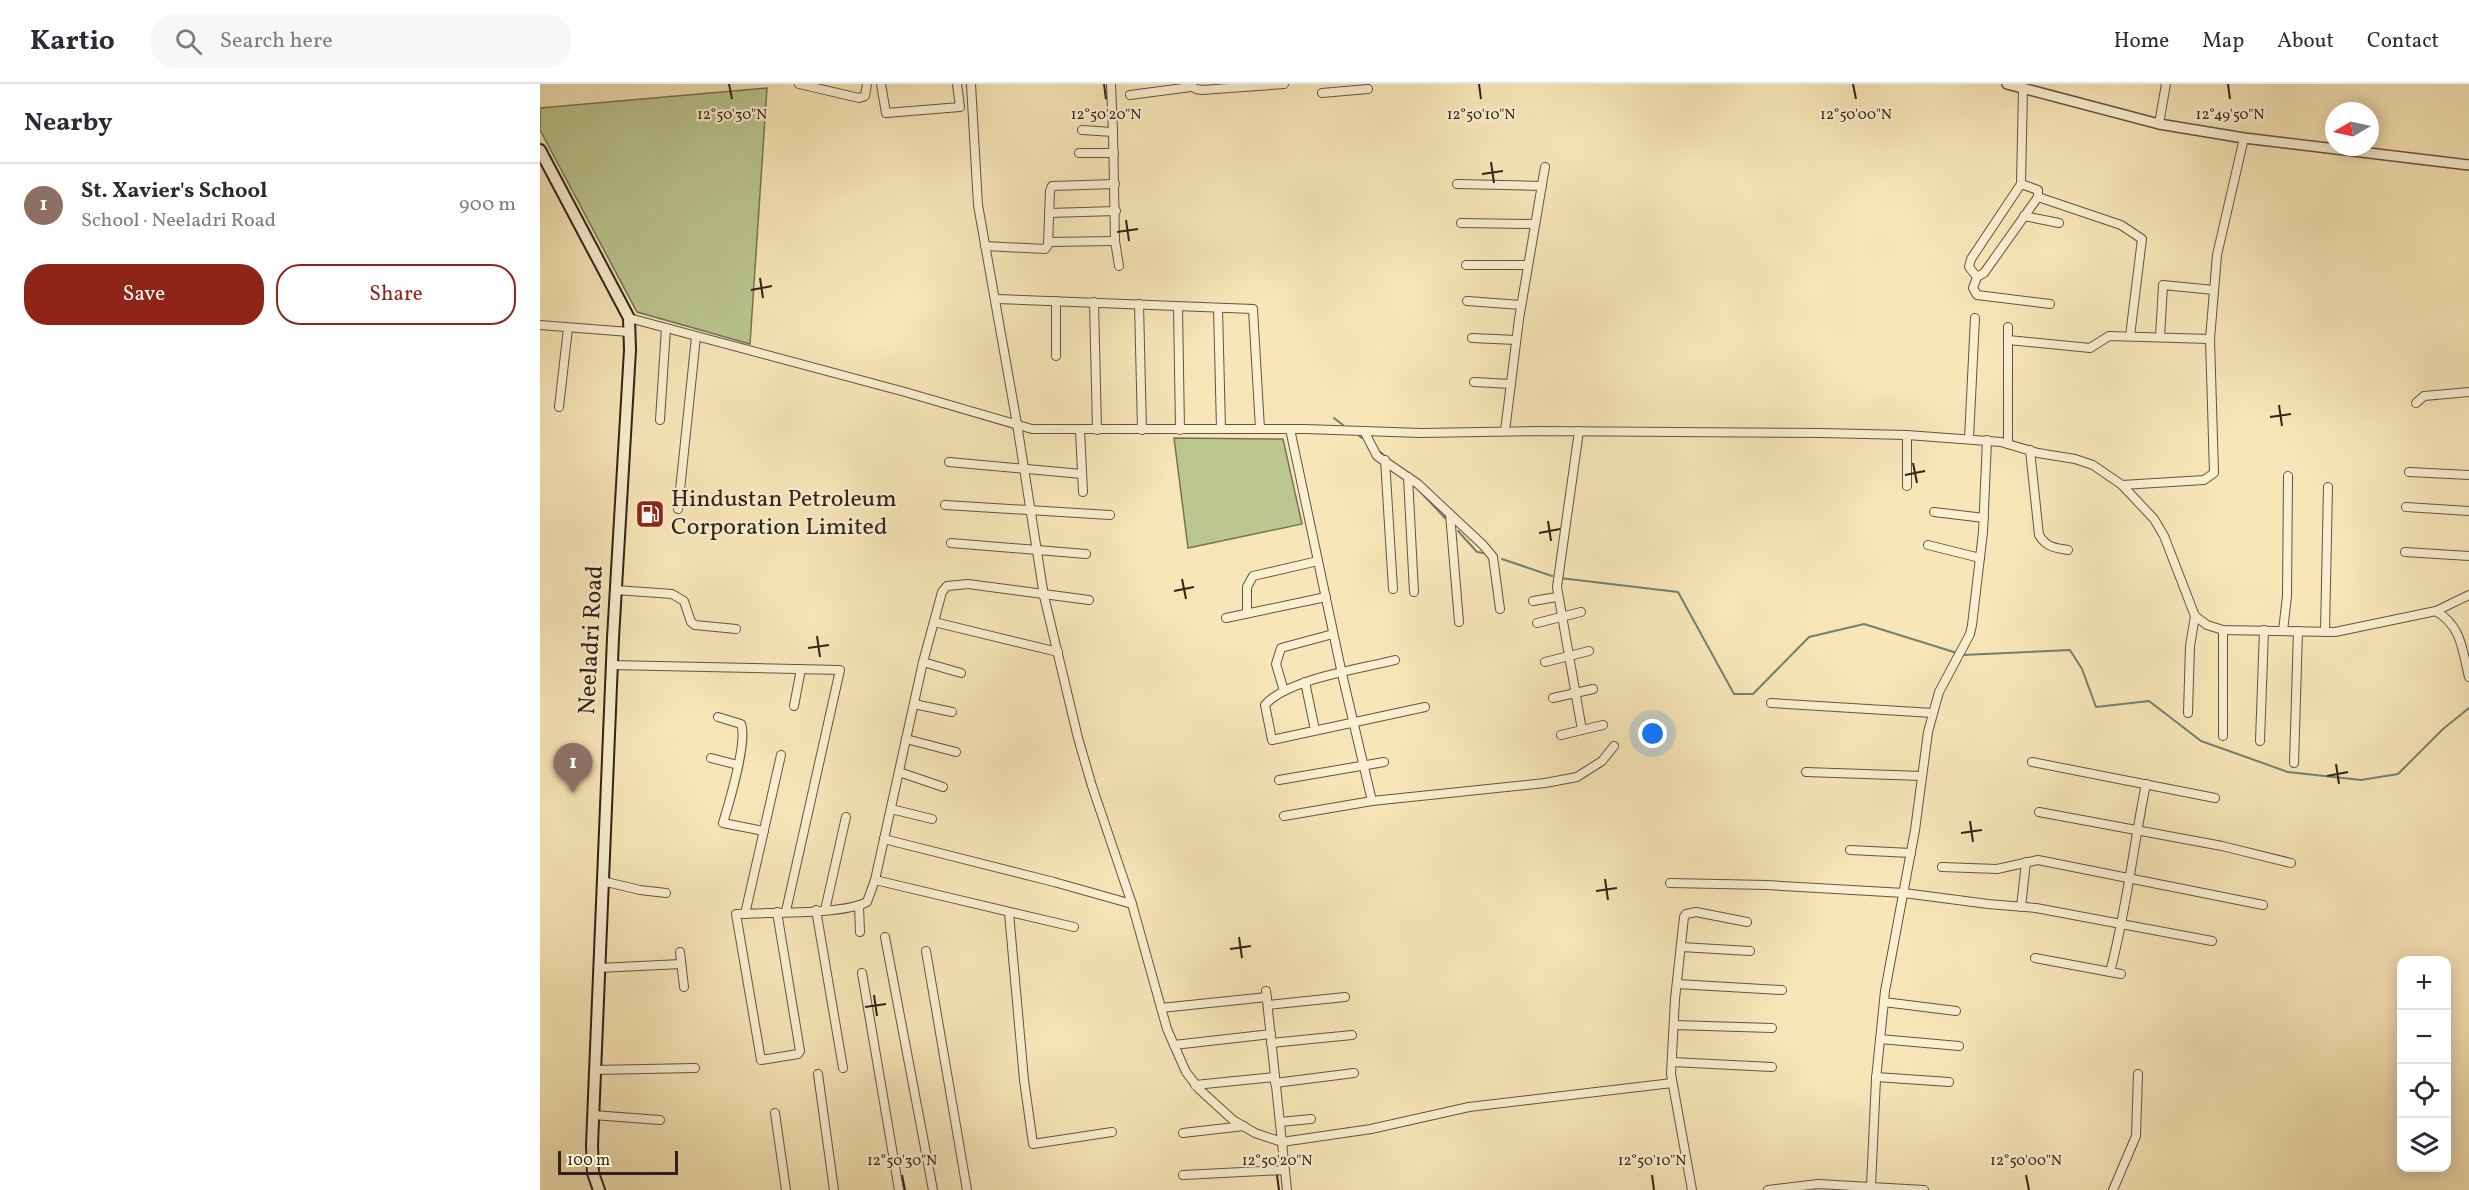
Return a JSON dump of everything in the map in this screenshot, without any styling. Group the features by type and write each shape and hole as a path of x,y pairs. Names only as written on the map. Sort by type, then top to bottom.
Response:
{"main road":[{"name":"Neeladri Road","path":"540,150 629,318 611,665 593,1115 593,1173 600,1190"}],"street":[{"path":"799,84 859,98 865,96 867,84"},
{"path":"881,84 886,113 960,107 957,84"},
{"path":"971,84 978,205 1032,511 1044,596 1092,786 1132,904 1161,1008 1186,1072 1222,1111 1255,1133 1282,1142 1371,1129 1469,1107 1672,1083"},
{"path":"1111,84 1116,241 1119,266"},
{"path":"1130,95 1190,85 1202,90 1284,84"},
{"path":"2007,84 2159,124 2244,138 2469,165"},
{"path":"2159,124 2166,84"},
{"path":"1322,93 1344,88 1368,89"},
{"path":"1977,277 1969,267 1971,260 2021,184 2023,89"},
{"path":"1082,130 1113,132"},
{"path":"2122,485 2204,480 2214,473 2210,339 2217,255 2244,138"},
{"path":"1079,153 1114,153"},
{"path":"1505,431 1521,305 1545,167"},
{"path":"985,246 1042,250 1047,248 1052,186 1115,184"},
{"path":"1457,184 1542,186"},
{"path":"2021,184 2038,190 2038,196 1984,273 1977,277 1973,288 1977,295 2050,304"},
{"path":"2038,196 2121,225 2142,239 2130,336"},
{"path":"1049,213 1116,211"},
{"path":"2024,216 2059,223"},
{"path":"1461,223 1535,224"},
{"path":"1048,242 1116,241"},
{"path":"1466,265 1528,265"},
{"path":"2160,337 2163,285 2214,290"},
{"path":"996,299 1253,309 1260,429"},
{"path":"1056,301 1056,356"},
{"path":"1467,301 1521,305"},
{"path":"1094,302 1097,430"},
{"path":"1139,304 1143,430"},
{"path":"1178,307 1180,430"},
{"path":"1218,308 1221,429"},
{"path":"629,318 1032,429 1907,435 1987,440 2075,459 2093,465 2122,485 2154,519 2163,536 2195,616 2190,646 2188,713"},
{"path":"1970,438 1975,318"},
{"path":"540,325 629,332"},
{"path":"2008,327 2008,444"},
{"path":"559,407 568,328"},
{"path":"660,420 666,328"},
{"path":"2008,340 2090,348 2109,336 2210,339"},
{"path":"678,509 696,337"},
{"path":"1473,338 1516,340"},
{"path":"1474,382 1511,384"},
{"path":"2416,403 2424,396 2469,392"},
{"path":"1290,429 1341,674 1355,722 1372,801"},
{"path":"1080,430 1083,492"},
{"path":"1364,430 1373,451 1450,514 1493,557 1500,609"},
{"path":"1579,431 1565,542 1557,575 1557,597 1582,730"},
{"path":"1907,435 1907,486"},
{"path":"1871,1186 1876,1077 1884,1002 1911,852 1928,732 1939,692 1972,626 1984,518 1987,440"},
{"path":"2030,450 2039,535 2043,542 2053,548 2068,550"},
{"path":"1386,461 1393,588"},
{"path":"949,462 1082,474"},
{"path":"2409,472 2469,475"},
{"path":"2283,630 2287,596 2288,477"},
{"path":"1408,479 1414,592"},
{"path":"2325,632 2328,487"},
{"path":"945,505 1110,515"},
{"path":"2406,507 2469,511"},
{"path":"1934,512 1984,518"},
{"path":"1450,514 1459,622"},
{"path":"951,543 1086,554"},
{"path":"1928,545 1980,558"},
{"path":"2405,552 2469,556"},
{"path":"1247,613 1247,587 1253,576 1318,561"},
{"path":"777,912 800,1051 798,1054 761,1060 736,914 786,911 825,910 859,906 867,902 875,880 923,662 942,592 947,586 956,584 1089,600"},
{"path":"615,590 672,594 684,601 694,625 736,629"},
{"path":"2195,616 2207,625 2223,630 2335,632 2436,611 2469,596"},
{"path":"1226,618 1326,597"},
{"path":"1533,601 1557,597"},
{"path":"2436,611 2450,620 2461,644 2469,677"},
{"path":"1537,623 1561,619 1581,612"},
{"path":"934,622 1058,652"},
{"path":"2223,630 2223,736"},
{"path":"2260,741 2264,630"},
{"path":"2294,763 2298,631"},
{"path":"1284,691 1276,664 1281,648 1333,634"},
{"path":"1545,662 1589,651"},
{"path":"1395,660 1305,682 1274,695 1265,705 1272,740 1425,707"},
{"path":"923,662 962,673"},
{"path":"611,665 840,670 786,911"},
{"path":"794,706 801,669"},
{"path":"1305,682 1315,730"},
{"path":"1553,698 1593,689"},
{"path":"1771,703 1933,713"},
{"path":"914,704 952,712"},
{"path":"718,717 741,724 744,731 723,823 764,831"},
{"path":"1561,735 1603,725"},
{"path":"906,739 956,752"},
{"path":"1284,816 1372,801 1545,783 1576,777 1602,761 1614,746"},
{"path":"745,914 781,755"},
{"path":"711,758 738,765"},
{"path":"1279,780 1384,762"},
{"path":"2032,762 2216,798"},
{"path":"899,772 943,787"},
{"path":"1806,772 1922,776"},
{"path":"2110,972 2123,924 2136,850 2136,831 2146,784"},
{"path":"891,809 932,819"},
{"path":"2038,812 2222,846 2291,863"},
{"path":"825,910 846,817"},
{"path":"884,840 1054,882 1132,904"},
{"path":"1850,850 1911,852"},
{"path":"1942,867 1997,869 2038,860 2263,904"},
{"path":"2021,907 2026,862"},
{"path":"875,880 1074,927"},
{"path":"602,881 640,890 666,893"},
{"path":"1670,883 1767,885 1904,893 2021,907 2212,941"},
{"path":"859,906 860,932"},
{"path":"816,910 843,1068"},
{"path":"1692,1190 1683,1128 1672,1083 1674,1024 1684,917 1690,912 1747,922"},
{"path":"1009,913 1024,1080 1033,1144 1112,1132"},
{"path":"885,937 933,1190"},
{"path":"1681,947 1750,951"},
{"path":"926,951 967,1190"},
{"path":"680,952 684,987"},
{"path":"2035,958 2121,974"},
{"path":"599,968 681,964"},
{"path":"862,973 899,1190"},
{"path":"1677,984 1782,990"},
{"path":"1161,1008 1267,998 1345,997"},
{"path":"1267,998 1287,1190"},
{"path":"1884,1002 1956,1011"},
{"path":"1674,1024 1772,1028"},
{"path":"1174,1045 1352,1035"},
{"path":"1880,1039 1959,1046"},
{"path":"1672,1062 1772,1067"},
{"path":"595,1070 695,1068"},
{"path":"1195,1084 1354,1073"},
{"path":"818,1074 834,1190"},
{"path":"2113,1190 2136,1136 2138,1074"},
{"path":"1876,1077 1949,1082"},
{"path":"775,1113 786,1190"},
{"path":"593,1115 660,1120"},
{"path":"1280,1122 1311,1119"},
{"path":"1183,1133 1244,1126"},
{"path":"1184,1175 1284,1170"},
{"path":"1768,1190 1818,1184 1923,1190"}],"green space":[{"path":"767,88 750,344 637,312 540,130 540,108"},
{"path":"1174,438 1283,439 1302,524 1188,548"}],"waterway":[{"path":"1334,418 1343,425"},
{"path":"1379,451 1392,462"},
{"path":"1414,485 1445,518"},
{"path":"1458,531 1477,552 1483,553"},
{"path":"1502,559 1552,576"},
{"path":"1560,578 1678,592 1734,694 1753,694 1809,637 1864,624 1957,653"},
{"path":"1963,655 2070,650 2082,669 2096,707 2149,701 2201,741 2288,772 2361,780 2398,774 2443,729 2469,708"}],"place":[{"name":"Hindustan Petroleum Corporation Limited","path":"650,514"},
{"name":"St. Xavier's School","path":"573,793"}]}
